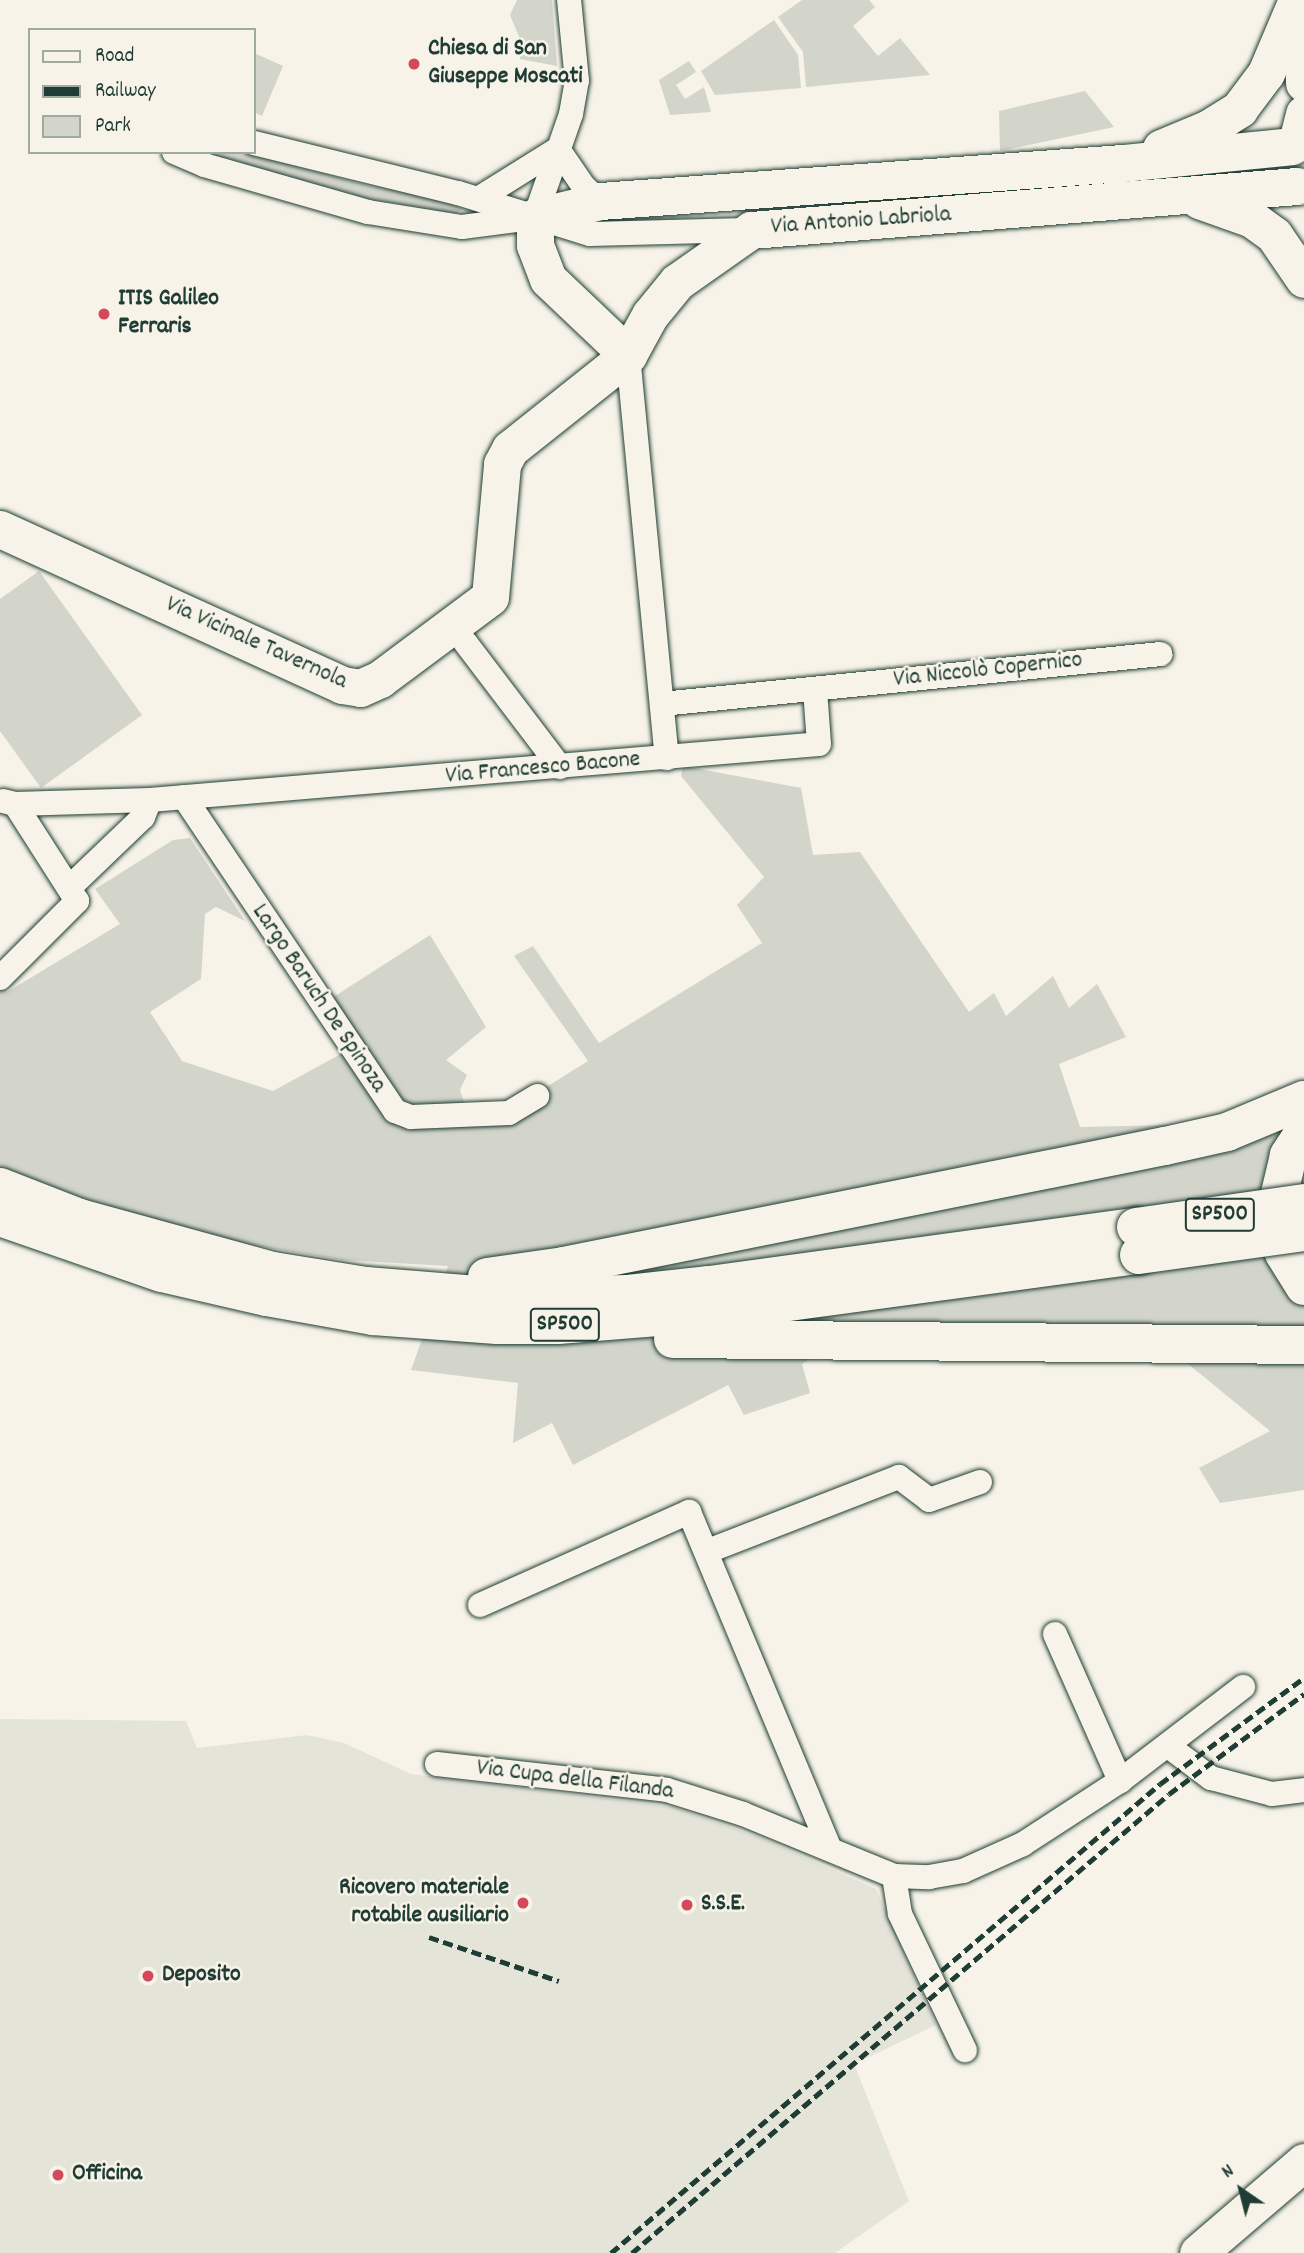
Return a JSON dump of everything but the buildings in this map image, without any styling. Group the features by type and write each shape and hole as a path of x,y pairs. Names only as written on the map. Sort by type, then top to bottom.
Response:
{"highway":[{"path":"273,1271 511,1275 1165,1146 1227,1132 1304,1100"},
{"name":"SP500","path":"0,1187 80,1218 273,1271 434,1294 614,1295 1137,1241 1304,1233"},
{"name":"SP500","path":"0,1217 162,1273 373,1315 497,1325 630,1321 1137,1241 1304,1203"},
{"path":"373,1315 450,1338 512,1344 707,1338 1304,1345"}],"street":[{"path":"569,0 577,81 536,217 535,245 548,279 628,355 650,316 677,282 751,230"},
{"path":"1299,0 1304,83"},
{"name":"Via Antonio Labriola","path":"1123,163 1209,128 1239,109 1266,73 1299,0"},
{"path":"1300,131 1289,160 1302,191"},
{"name":"Via Antonio Labriola","path":"179,154 204,165 368,212 462,227 536,217 600,201 1123,163 1300,131"},
{"name":"Via Antonio Labriola","path":"256,144 478,199 590,234 751,230 1302,191"},
{"path":"478,199 558,149"},
{"path":"558,149 583,187 600,201"},
{"name":"Via Antonio Labriola","path":"1188,197 1252,219 1274,235 1304,279"},
{"name":"Via Vicinale Tavernola","path":"0,529 342,685 360,688 380,679 490,597 505,456 628,355"},
{"name":"Via Francesco Bacone","path":"8,801 150,800 667,758 628,355"},
{"path":"465,642 560,767"},
{"name":"Via Niccolò Copernico","path":"662,704 1161,654"},
{"path":"667,758 819,744 815,689"},
{"name":"Largo Baruch De Spinoza","path":"184,797 395,1111 411,1117 509,1113 537,1096"},
{"path":"70,887 143,817 150,800"},
{"path":"0,978 76,904 70,887 8,801"},
{"path":"1304,1130 1287,1155 1273,1218 1283,1253 1304,1286"},
{"path":"708,1551 898,1477 929,1500 980,1482"},
{"path":"480,1605 689,1512 708,1551 830,1849"},
{"path":"1055,1634 1120,1781"},
{"name":"Via Cupa della Filanda","path":"437,1764 667,1790 830,1849 894,1876 929,1877 963,1871 1023,1844 1120,1781 1243,1687"},
{"path":"1168,1746 1211,1778 1272,1794 1301,1789"},
{"path":"894,1876 900,1914 965,2050"},
{"path":"1198,2253 1304,2162"}],"shaded area":[{"path":"0,1719 186,1721 197,1748 307,1735 344,1743 411,1774 672,1807 759,1837 876,1889 936,2025 854,2064 909,2201 835,2253 0,2253"}],"green space":[{"path":"517,0 552,0 557,66 520,59 520,39 510,15"},
{"path":"802,0 869,0 875,7 853,26 878,56 900,38 930,75 806,87 803,52 778,17"},
{"path":"774,20 798,55 801,88 715,95 701,71"},
{"path":"256,54 283,66 262,116 256,113"},
{"path":"689,61 696,72 676,85 685,99 704,87 711,112 670,115 659,80"},
{"path":"1085,91 1114,127 1000,151 999,111"},
{"path":"209,154 249,154 370,186 445,199 462,209 456,214 357,197"},
{"path":"39,571 142,715 41,788 0,731 0,599"},
{"path":"683,766 801,788 813,855 860,852 969,1012 994,993 1006,1016 1053,976 1069,1008 1097,984 1126,1037 1059,1064 1080,1127 1304,1122 1304,1490 1220,1503 1199,1468 1270,1431 1187,1363 824,1350 802,1364 810,1393 744,1415 728,1385 573,1465 552,1423 513,1443 518,1383 411,1370 448,1266 342,1260 119,1223 0,1174 0,983 7,992 120,924 95,889 173,840 190,838 245,921 216,907 205,914 201,979 150,1012 182,1061 273,1091 350,1049 321,1005 430,935 486,1027 446,1060 467,1075 460,1090 468,1114 505,1113 588,1061 514,956 533,946 599,1043 762,943 737,905 764,877 681,776"}],"railway":[{"path":"611,2253 1160,1784 1304,1678"},
{"path":"632,2253 1169,1794 1304,1694"},
{"path":"429,1937 559,1981"}],"place":[{"name":"Chiesa di San Giuseppe Moscati","path":"414,64"},
{"name":"ITIS Galileo Ferraris","path":"104,314"},
{"name":"Ricovero materiale rotabile ausiliario","path":"523,1903"},
{"name":"S.S.E.","path":"687,1905"},
{"name":"Deposito","path":"148,1976"},
{"name":"Officina","path":"58,2175"}]}
